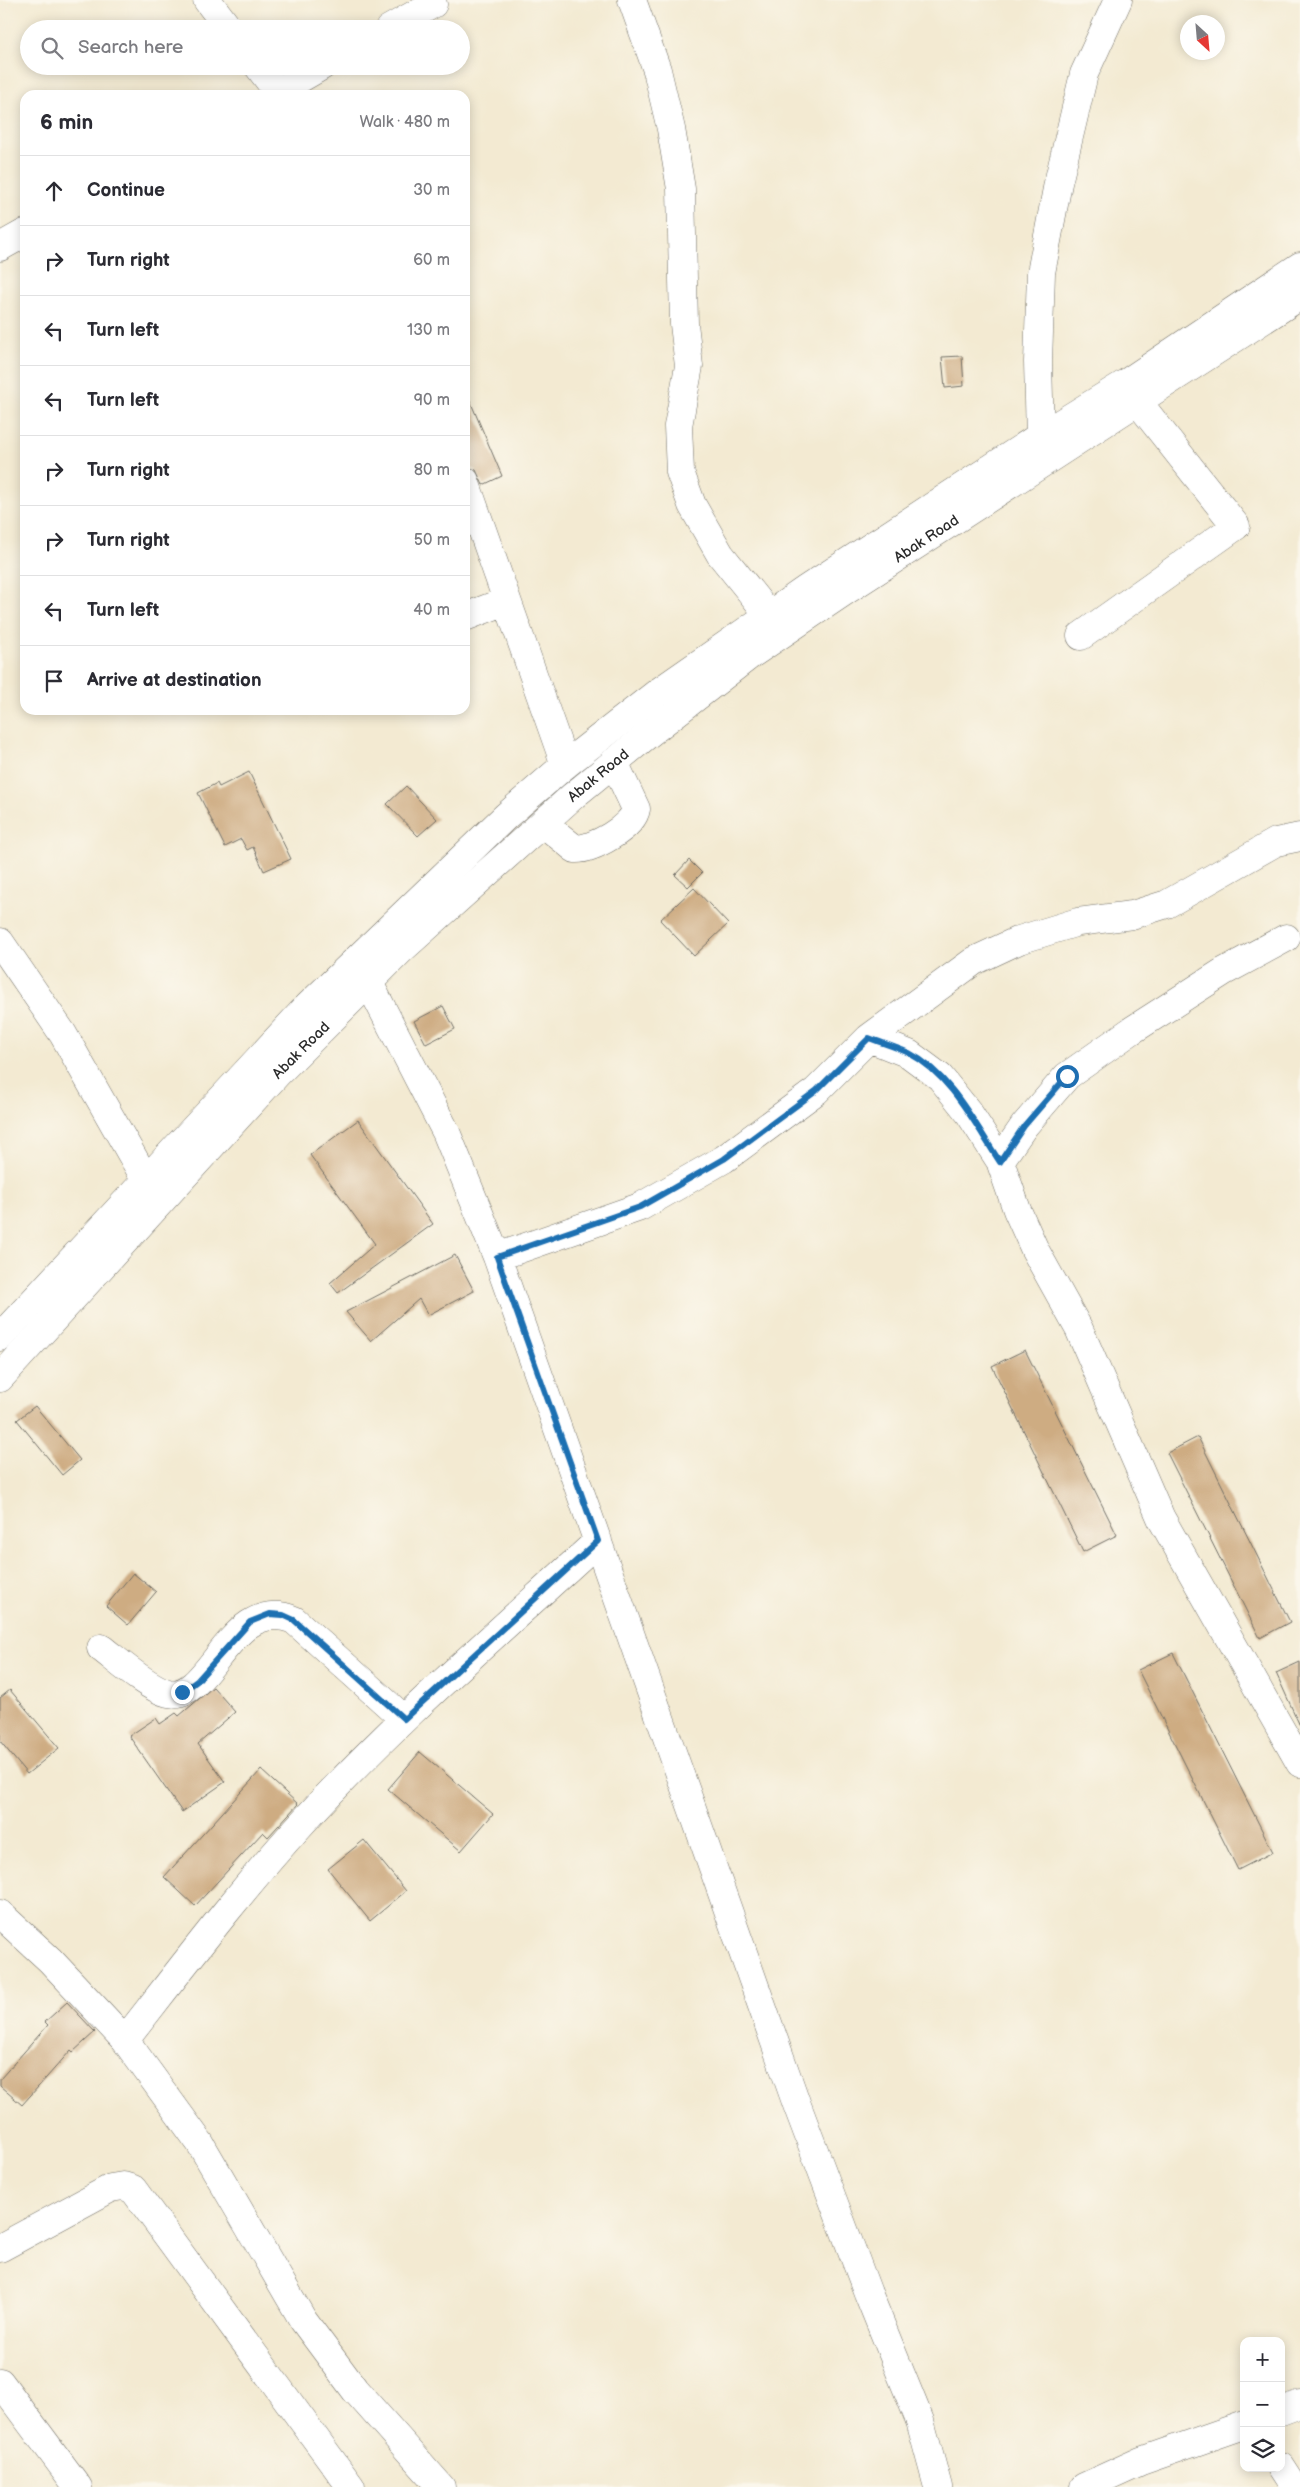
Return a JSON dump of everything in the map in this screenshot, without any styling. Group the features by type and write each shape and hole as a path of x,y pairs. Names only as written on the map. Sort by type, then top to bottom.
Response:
{"main road":[{"path":"207,0 221,20"},
{"path":"632,0 657,70 671,129 681,189 684,324 689,366 678,426 680,472 692,505 720,554 769,615"},
{"path":"1040,436 1038,362 1043,264 1058,183 1084,74 1118,0"},
{"path":"405,20 433,4"},
{"path":"264,75 274,90"},
{"path":"283,90 308,75"},
{"path":"0,247 20,236"},
{"name":"Abak Road","path":"0,1378 278,1073 401,950 543,822 614,762 749,656 1132,392 1300,266"},
{"name":"Abak Road","path":"4,1326 146,1180 304,1010 506,816 565,764 657,693 769,615 1040,436 1132,392 1300,296"},
{"path":"1082,636 1236,526 1132,392"},
{"path":"470,496 565,764"},
{"path":"470,615 506,601"},
{"path":"543,822 575,849 591,847 618,831 635,813 636,809 614,762"},
{"path":"497,1257 640,1207 724,1159 816,1091 869,1038 974,961 1019,940 1078,922 1132,915 1167,904 1276,842 1300,837"},
{"path":"1000,1162 1024,1126 1067,1076 1130,1031 1223,972 1286,938"},
{"path":"0,942 63,1034 146,1180"},
{"path":"369,983 446,1132 497,1257 798,2105 868,2293 920,2421 938,2487"},
{"path":"869,1038 910,1054 940,1077 968,1113 1000,1162 1020,1218 1035,1250 1079,1329 1161,1518 1300,1763"},
{"path":"125,2040 224,1914 302,1822 404,1719 598,1541"},
{"path":"101,1648 152,1685 169,1693 182,1692 197,1681 250,1622 270,1614 283,1615 294,1620 404,1719"},
{"path":"0,1914 50,1960 125,2040 200,2143 303,2320 355,2390 441,2487"},
{"path":"0,2248 112,2188 123,2186 133,2189 351,2487"},
{"path":"0,2382 78,2487"},
{"path":"1285,2410 1300,2404"},
{"path":"1084,2487 1141,2461 1240,2426"},
{"path":"1284,2472 1294,2487"}],"building":[{"path":"962,356 964,386 945,388 942,357"},
{"path":"470,401 502,476 483,485 476,470 470,468"},
{"path":"249,772 291,859 264,871 253,847 247,850 241,839 225,847 198,793 217,783 219,787"},
{"path":"406,786 437,819 418,836 387,804"},
{"path":"689,860 702,873 688,887 675,875"},
{"path":"694,888 728,924 694,956 660,920"},
{"path":"443,1006 455,1029 426,1044 414,1021"},
{"path":"358,1120 433,1224 338,1293 330,1283 375,1244 310,1155"},
{"path":"455,1255 474,1291 428,1315 419,1299 371,1341 346,1312"},
{"path":"1025,1350 1117,1535 1083,1552 992,1366"},
{"path":"35,1406 80,1460 62,1475 17,1420"},
{"path":"1198,1437 1290,1622 1260,1638 1167,1453"},
{"path":"133,1573 156,1592 128,1625 106,1606"},
{"path":"1173,1653 1273,1852 1238,1870 1138,1670"},
{"path":"1300,1662 1300,1726 1276,1673"},
{"path":"213,1687 235,1712 198,1744 225,1782 182,1812 129,1736 156,1718 160,1724 176,1713 179,1716"},
{"path":"10,1690 59,1748 27,1774 0,1741 0,1698"},
{"path":"420,1752 493,1814 461,1851 388,1789"},
{"path":"261,1770 298,1804 268,1837 263,1832 195,1906 164,1877"},
{"path":"364,1840 406,1891 370,1921 328,1869"},
{"path":"67,2002 95,2032 73,2052 71,2050 22,2105 0,2086 0,2079 48,2025 45,2022"}],"route":[{"path":"182,1692 197,1681 250,1622 270,1614 283,1615 294,1620 404,1719 598,1541 497,1257 640,1207 724,1159 816,1091 869,1038 910,1054 940,1077 968,1113 1000,1162 1024,1126 1067,1076"}]}
